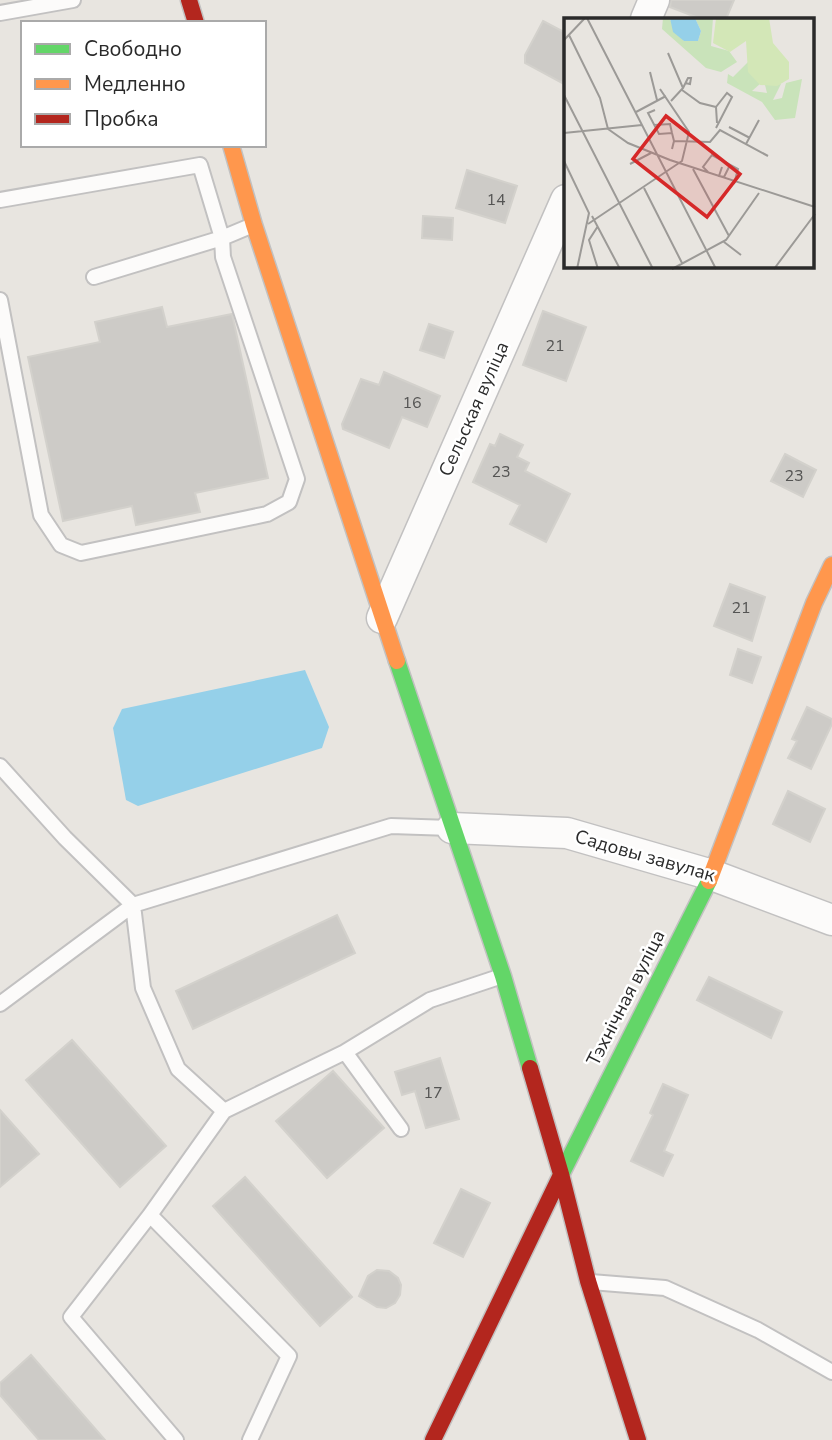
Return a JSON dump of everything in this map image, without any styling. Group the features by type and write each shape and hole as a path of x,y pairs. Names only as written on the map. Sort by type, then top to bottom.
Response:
{"street":[{"path":"189,0 195,21"},
{"path":"646,18 654,0"},
{"path":"232,147 254,225 382,618 503,976 561,1174 588,1281 638,1440"},
{"name":"Сельская вуліца","path":"382,618 564,206"},
{"name":"Тэхнічная вуліца","path":"433,1440 561,1174 712,875 814,603 832,565"},
{"name":"Садовы завулак","path":"452,828 567,833 712,875 832,920"}],"lane":[{"path":"0,12 73,0"},
{"path":"0,200 200,165 222,238 223,257 297,479 289,502 267,514 81,553 61,545 41,515 0,300"},
{"path":"94,276 222,238 254,225"},
{"path":"0,766 65,838 133,905 143,988 178,1069 224,1111"},
{"path":"0,1004 133,905 391,826 452,828"},
{"path":"176,1440 71,1317 150,1215 224,1111 345,1052 430,1000 503,976"},
{"path":"345,1052 401,1129"},
{"path":"150,1215 289,1356 250,1440"},
{"path":"588,1281 665,1288 758,1330 832,1372"}],"water":[{"path":"305,670 329,727 322,748 138,806 126,800 113,728 122,709"}],"building":[{"path":"671,0 734,0 726,18 698,18 670,7"},
{"path":"543,21 564,32 564,84 525,63 525,55"},
{"path":"467,170 517,186 505,223 456,208"},
{"path":"423,216 453,218 452,240 422,238"},
{"path":"162,307 167,327 232,314 268,478 195,493 200,512 136,525 132,506 63,521 28,357 100,342 95,322"},
{"path":"543,311 586,327 566,381 523,365"},
{"path":"429,324 453,332 444,358 420,350"},
{"path":"384,372 440,396 427,427 402,417 389,448 343,429 342,424 361,379 379,385"},
{"path":"500,434 523,445 517,457 529,463 525,471 570,494 546,542 510,524 520,505 473,482 490,444 495,446"},
{"path":"785,454 816,470 803,497 771,481"},
{"path":"730,584 765,597 752,641 714,626"},
{"path":"738,649 761,657 752,683 730,675"},
{"path":"807,707 832,719 811,769 788,758 797,741 792,739"},
{"path":"788,791 825,809 810,842 773,824"},
{"path":"337,915 355,953 193,1029 176,991"},
{"path":"709,977 782,1012 771,1038 697,1000"},
{"path":"72,1040 166,1146 120,1187 26,1080"},
{"path":"440,1058 459,1119 426,1128 415,1091 402,1095 395,1072"},
{"path":"333,1071 384,1128 327,1178 276,1121"},
{"path":"663,1084 688,1095 664,1151 673,1155 663,1176 631,1161 653,1115 650,1113"},
{"path":"0,1110 39,1154 0,1187"},
{"path":"245,1177 352,1297 320,1326 213,1206"},
{"path":"461,1189 490,1203 463,1257 434,1243"},
{"path":"377,1270 389,1271 398,1278 401,1285 400,1295 395,1303 386,1308 377,1307 359,1296 368,1276"},
{"path":"31,1355 105,1440 39,1440 0,1395 0,1383"}],"traffic: fast":[{"path":"397,661 503,976 530,1068"},
{"path":"560,1177 709,881"}],"traffic: slow":[{"path":"232,147 254,225 397,661"},
{"path":"709,881 814,603 832,565"}],"traffic: jam":[{"path":"189,0 195,21"},
{"path":"530,1068 588,1281 638,1440"},
{"path":"433,1440 560,1177"}]}
